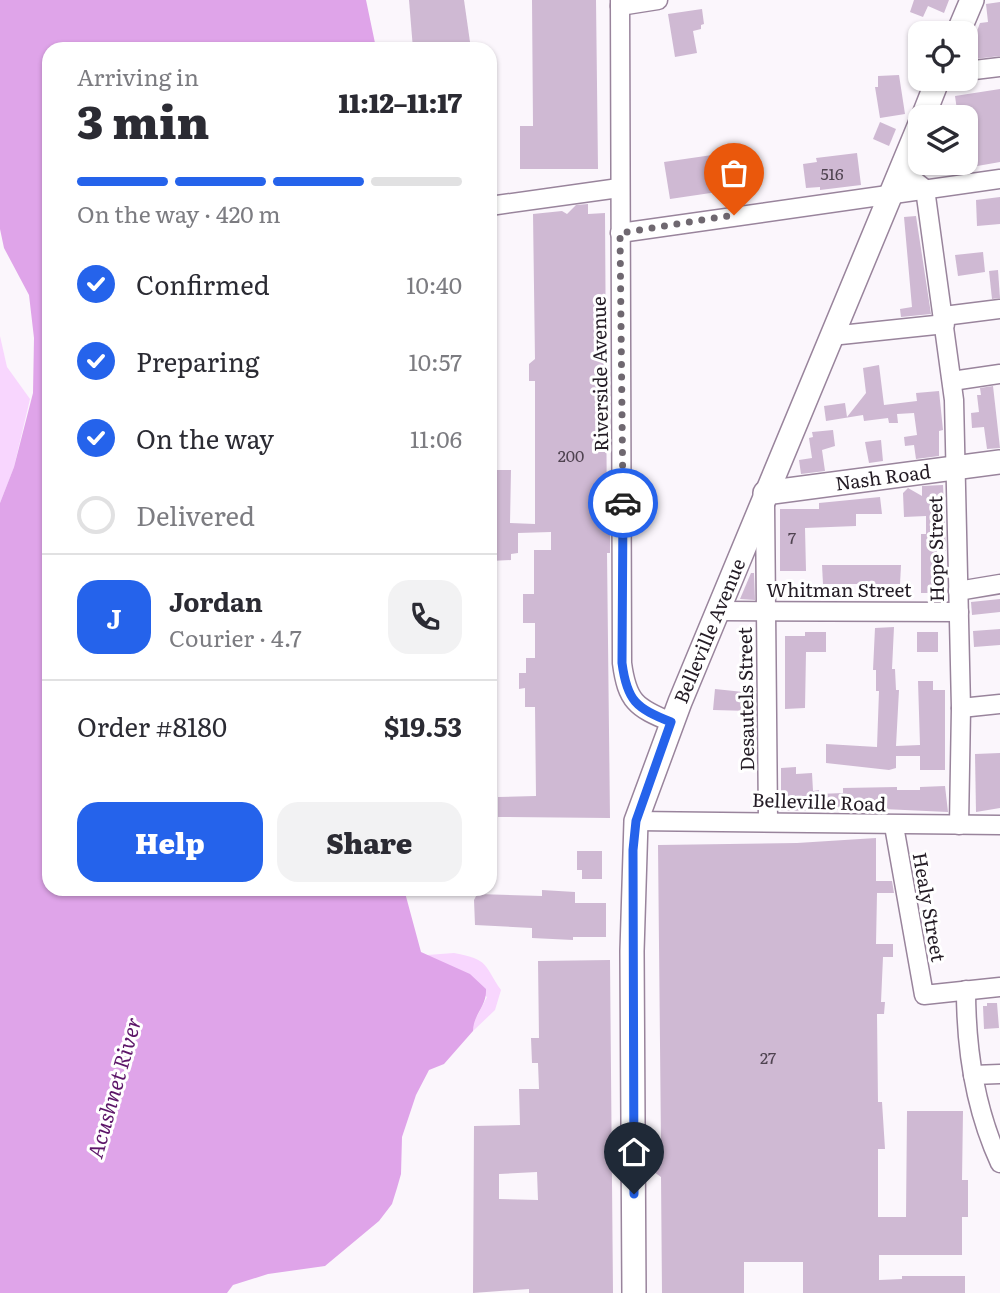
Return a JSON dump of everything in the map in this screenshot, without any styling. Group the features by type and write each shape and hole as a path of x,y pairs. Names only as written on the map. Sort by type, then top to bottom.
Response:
{"main road":[{"path":"963,21 972,0"},
{"name":"Belleville Avenue","path":"634,1293 632,975 636,821 671,722 908,155"},
{"name":"Nash Road","path":"765,493 1000,462"}],"street":[{"path":"620,3 658,0"},
{"name":"Riverside Avenue","path":"620,3 622,663 625,687 634,702 671,722"},
{"path":"978,70 1000,67"},
{"path":"911,175 925,189"},
{"path":"620,233 1000,179"},
{"path":"497,205 619,188"},
{"name":"Hope Street","path":"925,189 952,381 961,708 959,825"},
{"path":"831,336 945,320 1000,309"},
{"path":"952,381 1000,374"},
{"name":"Desautels Street","path":"765,493 768,821"},
{"path":"958,591 1000,584"},
{"name":"Whitman Street","path":"719,611 958,612"},
{"path":"961,708 1000,704"},
{"name":"Belleville Road","path":"636,821 768,821 894,826 1000,825"},
{"name":"Healy Street","path":"894,826 924,995 966,990"},
{"path":"1000,987 966,990 967,1034 974,1075 987,1129 1000,1163"},
{"path":"974,1075 1000,1073"}],"shaded area":[{"path":"0,336 7,367 30,399 14,467 0,503"},
{"path":"454,953 474,958 484,964 501,990 495,1010 473,1031 473,1024 487,997 427,955"}],"water":[{"name":"Acushnet River","path":"0,0 366,0 375,42 42,42 42,896 406,896 421,952 470,974 486,989 473,1031 444,1064 429,1070 416,1095 402,1137 401,1174 397,1188 392,1204 379,1221 325,1266 268,1274 233,1285 227,1293 0,1293 0,503 14,467 33,393 34,338 29,295 4,248 0,229"}],"building":[{"path":"409,0 464,0 470,42 412,42"},
{"path":"532,0 596,0 598,169 520,169 520,126 533,126"},
{"path":"914,0 949,0 944,13 928,6 923,17 910,12"},
{"path":"1000,2 1000,56 978,59 978,28 980,23 988,22 986,4"},
{"path":"702,9 704,24 701,29 693,31 697,53 675,57 668,14"},
{"path":"899,75 905,114 880,118 875,87 878,87 878,76"},
{"path":"1000,89 1000,162 978,166 978,105 956,105 955,96"},
{"path":"880,122 896,129 889,146 873,139"},
{"path":"726,153 731,190 670,199 664,162"},
{"path":"857,153 861,185 820,190 820,187 806,188 803,164 817,162 816,158"},
{"path":"1000,197 1000,224 977,226 976,200"},
{"path":"588,204 588,214 605,213 607,531 610,531 610,553 607,553 610,818 498,817 498,797 536,796 535,707 525,707 525,688 519,689 519,673 526,673 526,658 535,658 535,623 523,623 523,594 534,594 534,550 551,550 551,532 518,533 518,553 511,554 511,560 497,561 497,470 511,470 510,523 535,524 535,381 529,381 529,364 535,359 533,214 562,211 567,214 576,205"},
{"path":"916,216 931,314 901,317 900,309 912,307 904,217"},
{"path":"983,252 985,272 958,276 955,255"},
{"path":"998,270 1000,298 992,299 989,271"},
{"path":"879,365 884,405 917,401 916,393 939,391 943,430 939,431 939,456 916,459 914,445 905,446 904,437 917,435 914,413 897,414 898,423 889,423 888,418 864,421 863,415 826,421 824,406 845,403 847,417 866,393 863,368"},
{"path":"993,386 1000,448 987,449 984,427 972,428 971,413 979,412 977,395 981,395 980,388"},
{"path":"833,430 835,446 822,450 825,471 801,474 799,460 812,458 809,438 813,437 812,432"},
{"path":"881,440 883,461 869,463 865,442"},
{"path":"943,485 946,551 937,551 937,593 921,593 921,534 926,534 926,516 904,517 903,493 908,488 922,496 922,486"},
{"path":"880,497 882,514 856,514 856,526 805,528 806,571 780,571 780,509 819,509 819,503"},
{"path":"822,565 901,565 900,584 823,584"},
{"path":"751,573 754,573 755,600 740,599"},
{"path":"1000,599 1000,612 972,615 971,602"},
{"path":"894,627 892,669 895,669 896,690 899,690 896,746 920,745 918,681 933,681 933,690 945,690 945,770 920,770 920,756 896,756 896,768 889,770 826,763 826,744 877,747 879,691 876,691 876,670 873,670 875,628"},
{"path":"1000,629 1000,645 974,647 973,631"},
{"path":"805,632 826,632 826,652 806,652 805,708 785,709 785,636 805,636"},
{"path":"917,632 938,632 938,652 917,652"},
{"path":"715,689 753,693 751,711 713,710"},
{"path":"1000,753 1000,808 976,812 975,754"},
{"path":"796,767 796,774 812,773 813,791 819,790 819,794 843,793 843,788 897,787 897,790 920,790 920,787 945,786 948,812 883,809 781,811 781,768"},
{"path":"876,838 876,881 892,881 894,893 877,893 876,944 893,944 893,957 883,957 881,1002 885,1002 884,1014 877,1014 878,1102 882,1102 885,1149 878,1149 878,1217 906,1217 907,1111 963,1111 962,1180 968,1180 968,1217 962,1217 962,1255 879,1255 879,1280 902,1279 902,1276 965,1276 965,1293 803,1293 803,1262 744,1262 744,1293 662,1293 661,1177 654,1172 659,1168 658,1144 661,1144 658,845 797,843"},
{"path":"577,851 602,851 602,879 582,879 582,870 577,870"},
{"path":"542,890 575,892 575,903 606,903 606,937 573,937 573,940 532,938 532,928 475,925 476,896 542,896"},
{"path":"610,960 613,1293 529,1293 529,1289 473,1293 474,1126 520,1125 519,1089 539,1089 538,1063 532,1063 531,1038 539,1038 538,961","holes":["537,1172 538,1200 499,1199 499,1174"]},
{"path":"987,1003 997,1003 999,1028 984,1029 983,1006 987,1006"}],"way so far":[{"path":"623,503 620,233 734,215"}],"route":[{"path":"623,503 622,663 625,687 634,702 653,715 671,722 636,821 633,850 634,1194"}]}
